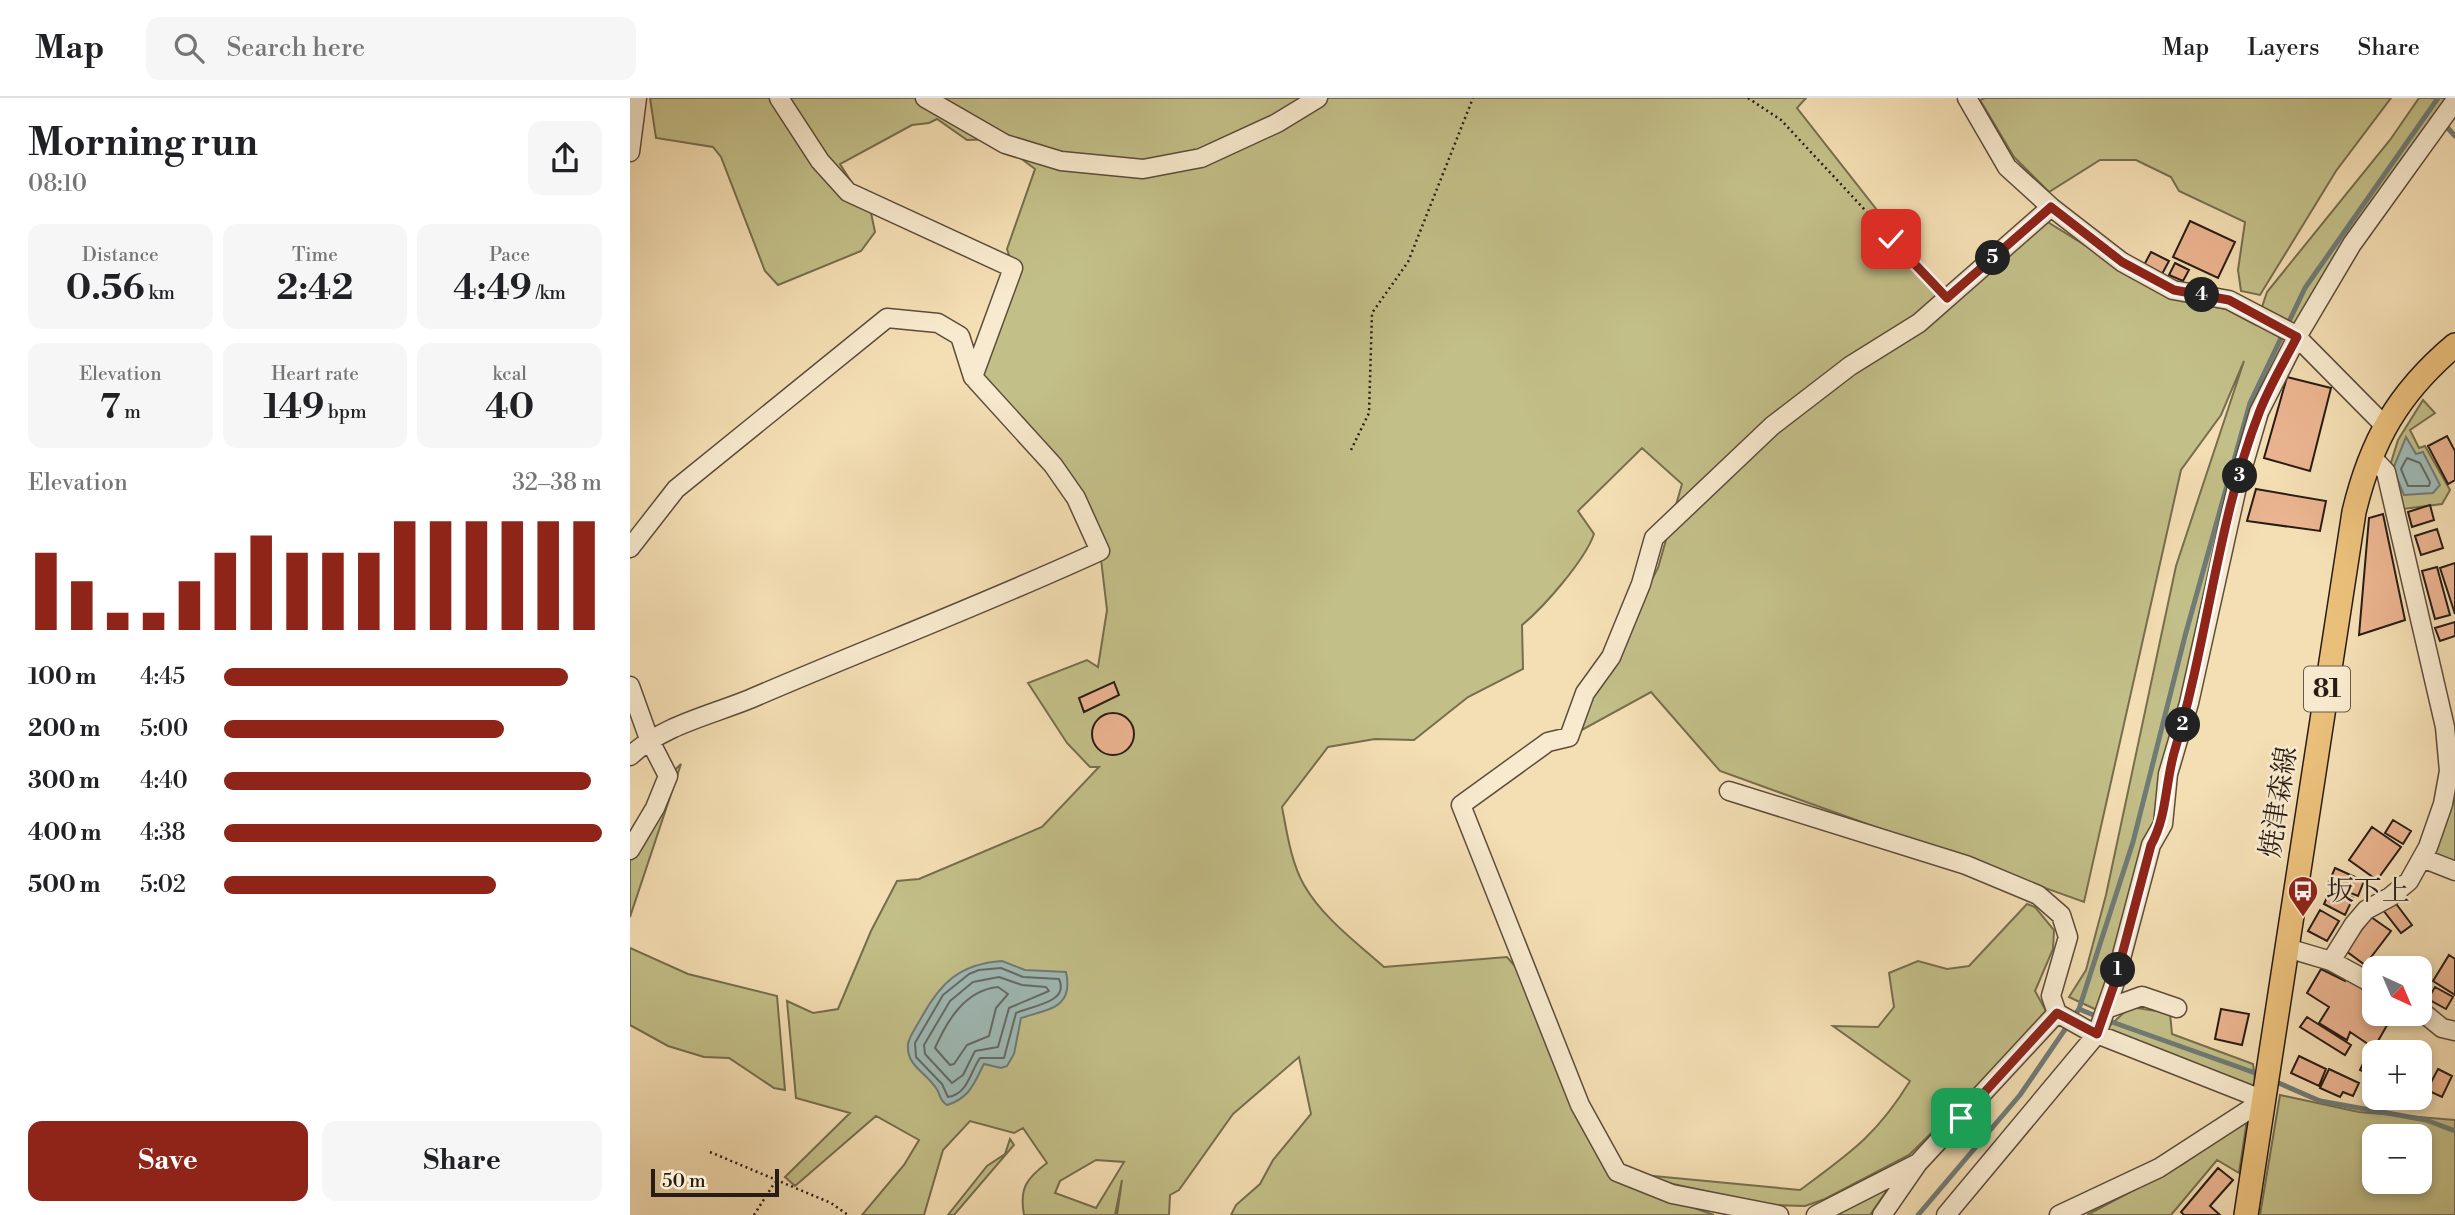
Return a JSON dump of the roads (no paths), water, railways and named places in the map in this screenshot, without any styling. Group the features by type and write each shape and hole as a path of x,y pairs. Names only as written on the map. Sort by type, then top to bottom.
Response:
{"main road":[{"name":"焼津森線","path":"2246,1215 2354,512 2371,456 2384,425 2403,399 2455,345"}],"street":[{"path":"630,152 637,98"},
{"path":"779,98 820,161 848,192 1013,268 973,377"},
{"path":"925,98 1005,144 1061,162 1143,169 1201,158 1277,123 1318,98"},
{"path":"1967,98 2007,167 2051,207 2122,262 2174,290 2229,300 2296,336 2384,425"},
{"path":"1946,1215 2093,1033 2106,1009 2151,845 2163,824 2168,774 2189,703 2244,460 2259,412 2296,336 2352,244 2455,101"},
{"path":"1779,1215 1672,1194 1617,1172 1580,1105 1461,805 1548,742 1569,737 1585,694 1611,657 1641,584 1654,538 1672,518 1772,426 1850,366 1919,323 2051,207"},
{"path":"630,548 676,489 887,318 939,323 960,336 973,377 1053,465 1076,498 1100,551 921,629 649,739 630,756"},
{"path":"2331,961 2366,910 2409,881 2422,858 2452,772 2450,727 2386,472 2371,456"},
{"path":"630,686 649,739 668,776 655,808 630,850"},
{"path":"1729,792 1966,865 2038,895 2061,915 2068,937 2051,996 2060,1015 2093,1033 2265,1095"},
{"path":"2422,858 2455,871"},
{"path":"2287,948 2331,961 2362,978"},
{"path":"2106,1009 2142,996 2177,1008"},
{"path":"1882,1215 1918,1163 2060,1015"},
{"path":"2432,1020 2442,1028 2455,1031"},
{"path":"2059,1215 2159,1168 2265,1095"},
{"path":"1816,1215 1918,1163"}],"water":[{"path":"2406,437 2416,454 2423,452 2440,485 2433,493 2404,495 2393,469"},
{"path":"1002,961 1025,970 1066,972 1066,993 1063,1000 1050,1009 1021,1018 1014,1054 1007,1066 1001,1068 984,1064 966,1094 947,1105 932,1082 910,1058 910,1038 935,996 952,978 974,966"}],"waterway":[{"path":"1918,1215 2020,1095 2079,1009 2133,842 2185,636 2250,403 2305,288 2438,98"},
{"path":"2446,126 2455,136"},
{"path":"2079,1009 2096,1016"},
{"path":"2112,1022 2261,1075"},
{"path":"2274,1081 2320,1101 2426,1120 2455,1131"}],"place":[{"name":"坂下上","path":"2303,918"}]}
